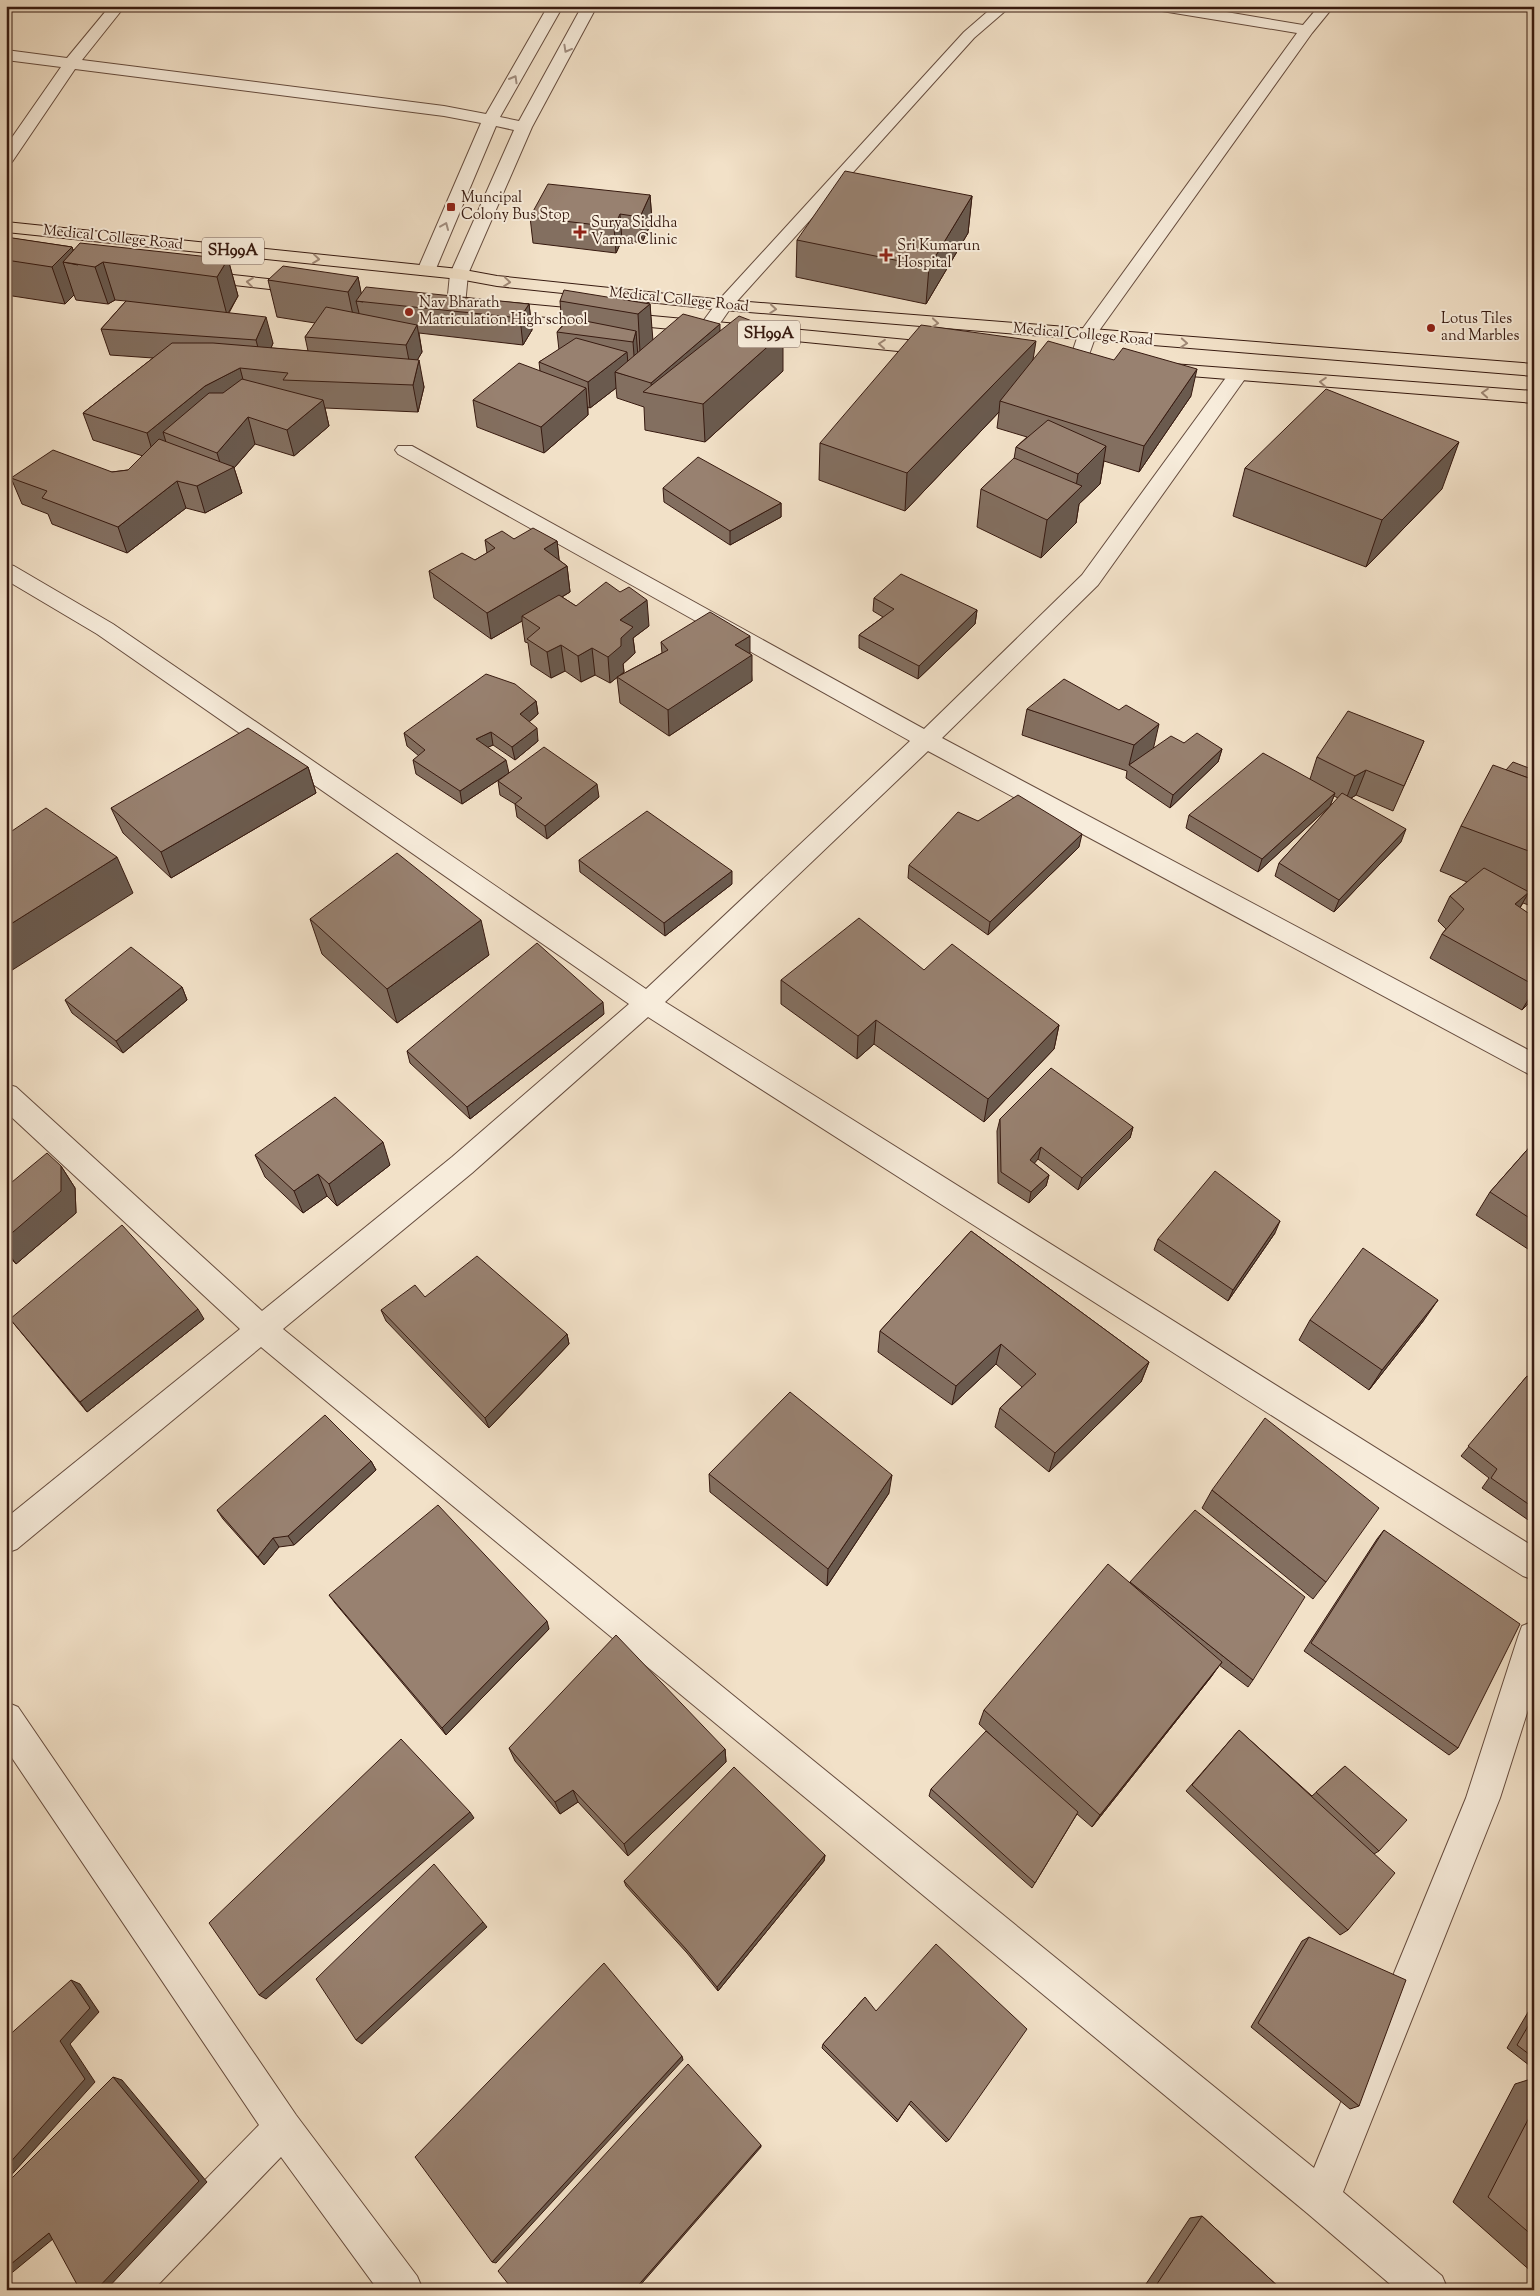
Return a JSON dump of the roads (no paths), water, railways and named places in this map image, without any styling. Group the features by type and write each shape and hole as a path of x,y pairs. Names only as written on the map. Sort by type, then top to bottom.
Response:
{"main road":[{"name":"Medical College Road","path":"6,227 459,274 497,281 724,305 1534,370"},
{"name":"Medical College Road","path":"182,274 319,290"},
{"name":"Medical College Road","path":"436,303 961,351"},
{"name":"Medical College Road","path":"1059,360 1098,364"},
{"name":"Medical College Road","path":"1146,368 1534,396"}],"street":[{"path":"6,158 72,62 118,6"},
{"path":"426,271 491,119 556,6"},
{"path":"456,305 459,274 524,127 590,6"},
{"path":"707,328 724,305 969,35 1004,6"},
{"path":"1162,6 1307,30"},
{"path":"1078,362 1087,335 1326,6"},
{"path":"6,55 72,62 491,119 524,127"},
{"path":"6,1538 462,1165 647,1003 926,740 1090,580 1237,376"},
{"path":"405,450 926,740 1534,1066"},
{"path":"6,571 104,629 647,1003 1534,1565"},
{"path":"6,1095 261,1329 1321,2199 1428,2290"},
{"path":"1321,2199 1483,1798 1534,1637"},
{"path":"6,1718 283,2128 403,2290"},
{"path":"125,2290 283,2128"}],"place":[{"name":"Muncipal Colony Bus Stop","path":"451,207"},
{"name":"Surya Siddha Varma Clinic","path":"580,232"},
{"name":"Sri Kumarun Hospital","path":"886,255"},
{"name":"Nav Bharath Matriculation High school","path":"409,312"},
{"name":"Lotus Tiles and Marbles","path":"1431,328"}]}
